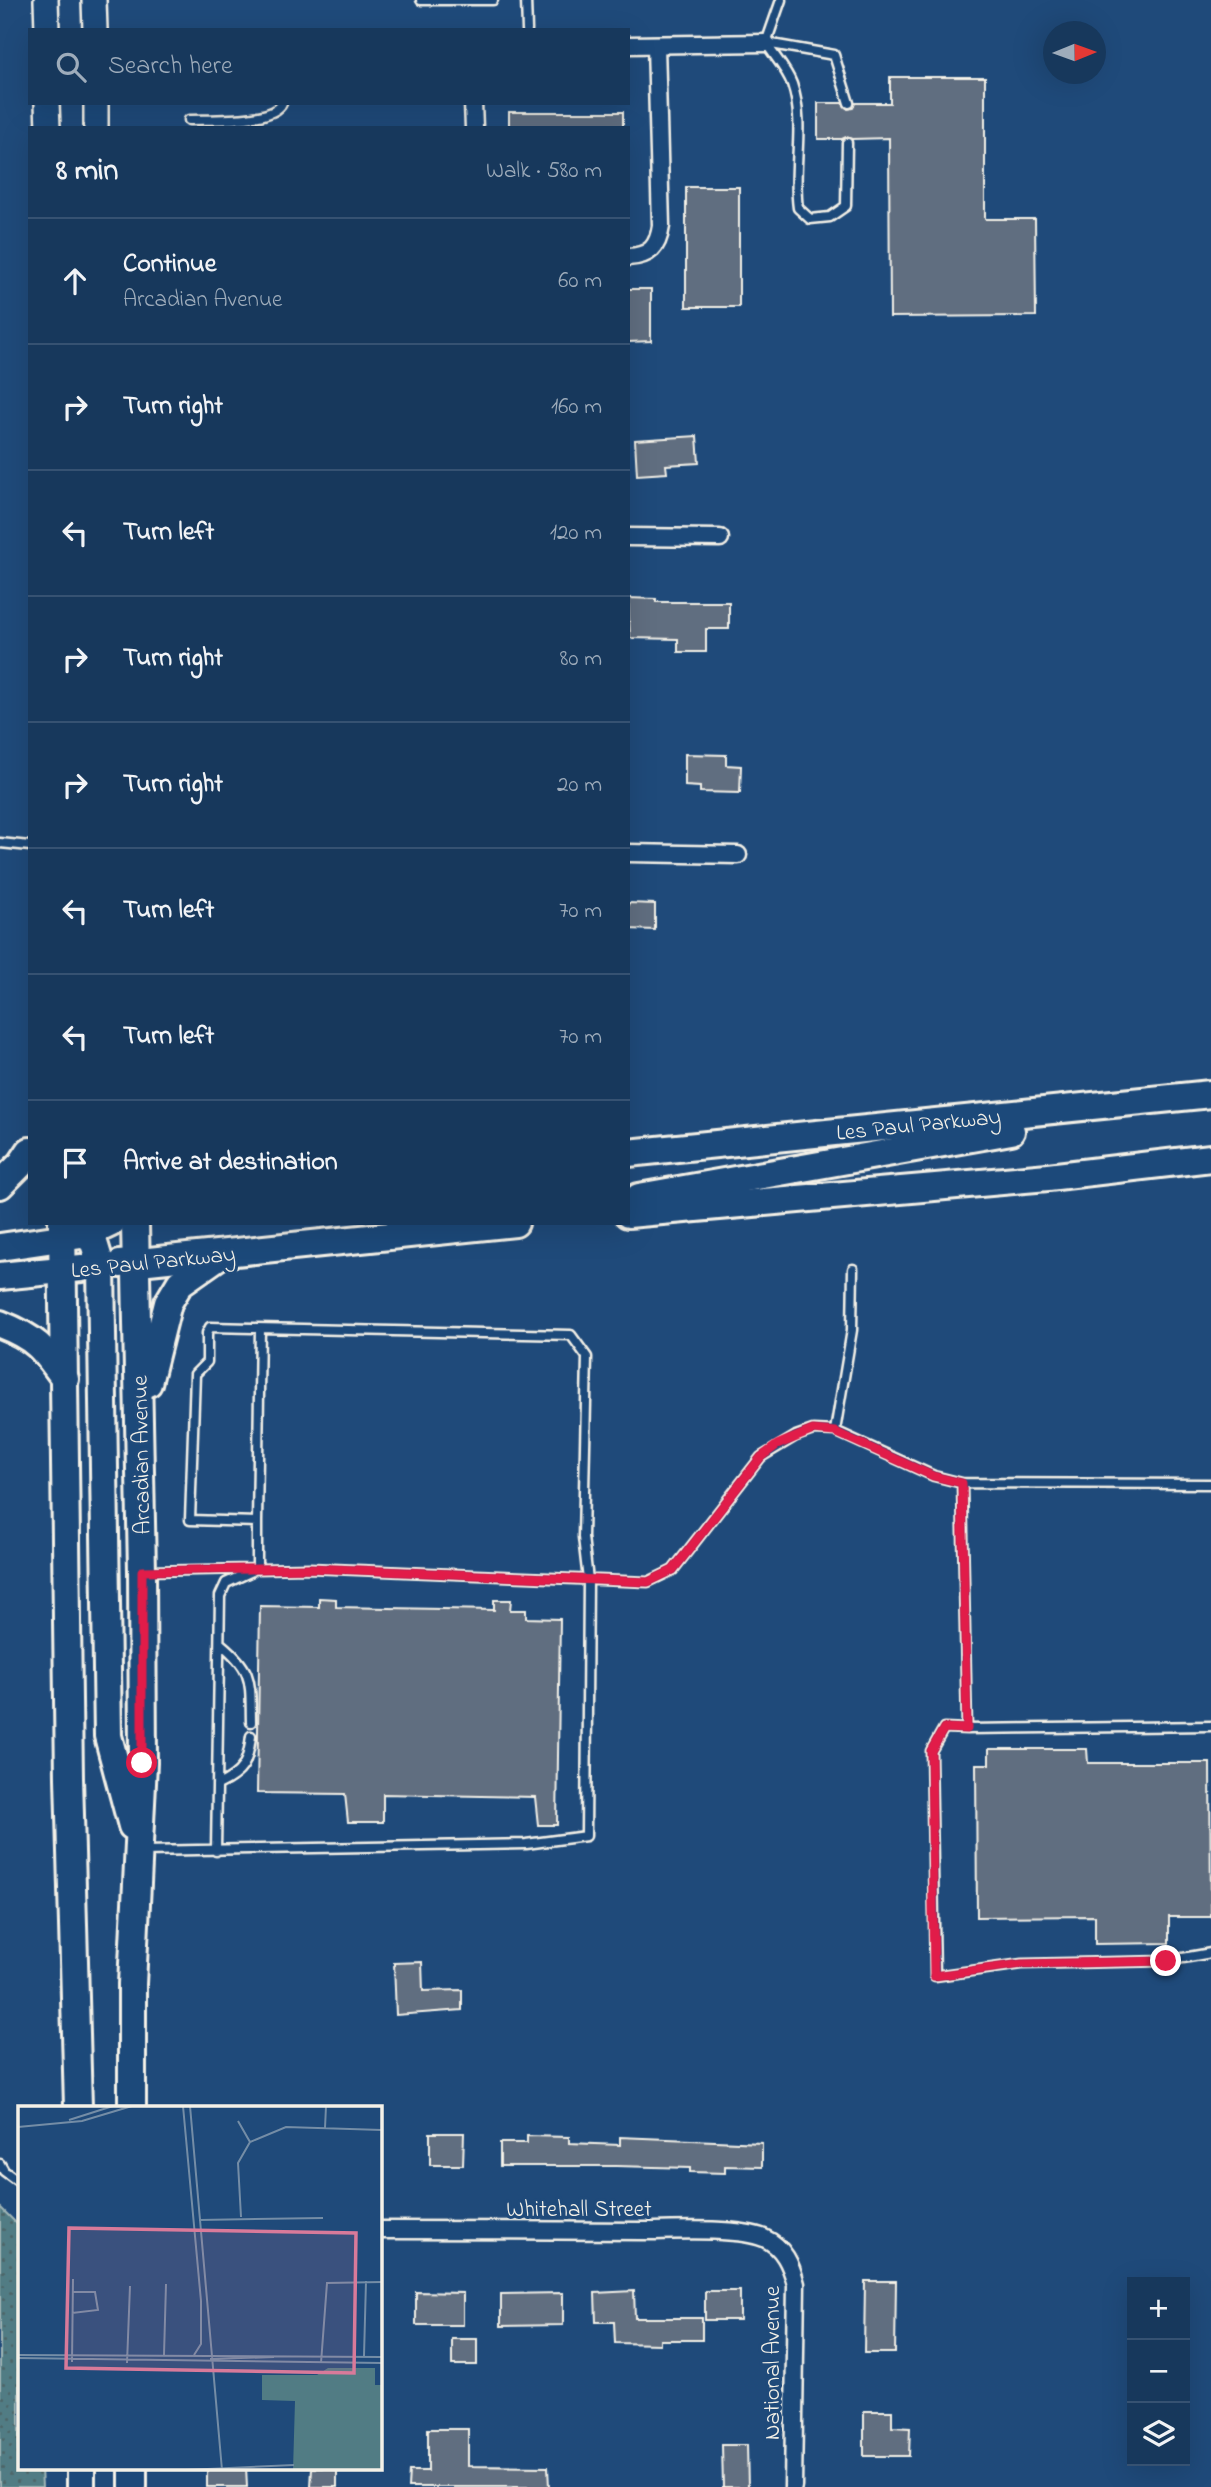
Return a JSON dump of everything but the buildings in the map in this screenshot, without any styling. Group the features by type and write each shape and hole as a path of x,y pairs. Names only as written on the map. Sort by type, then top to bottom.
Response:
{"main road":[{"path":"46,0 47,28"},
{"path":"94,0 95,28"},
{"path":"47,105 48,126"},
{"path":"96,105 96,126"},
{"name":"Les Paul Parkway","path":"630,1153 1211,1094"},
{"path":"630,1199 1024,1129 1064,1110"},
{"path":"0,1185 28,1153"},
{"path":"630,1214 1048,1177 1211,1158"},
{"name":"Les Paul Parkway","path":"0,1276 64,1270 100,1233 137,1262 482,1225"},
{"path":"0,1247 100,1233"},
{"path":"78,2106 69,1778 64,1270 100,1233"},
{"path":"100,1233 108,1736 138,1851"},
{"name":"Arcadian Avenue","path":"100,1233 137,1262 142,1763 132,1984 132,2106"},
{"path":"139,1415 169,1303 180,1283 220,1255"},
{"path":"0,1324 25,1334 44,1349 65,1379"}],"street":[{"path":"630,45 766,43"},
{"path":"630,257 643,256 659,241 661,226 656,45"},
{"path":"473,105 474,126"},
{"path":"630,537 720,538"},
{"path":"630,853 738,855"},
{"name":"Whitehall Street","path":"382,2230 688,2231 752,2234 775,2245"},
{"name":"National Avenue","path":"775,2245 782,2250 791,2265 796,2284 793,2487"}],"lane":[{"path":"421,0 493,0"},
{"path":"526,0 527,28"},
{"path":"766,43 781,0"},
{"path":"766,43 834,55 849,103"},
{"path":"766,43 792,83 799,121 794,185 798,208 810,219 830,217 846,206 847,143"},
{"path":"189,120 267,116 281,105"},
{"path":"0,843 28,846"},
{"path":"835,1432 852,1330 853,1269"},
{"path":"138,1851 526,1844 586,1836 587,1580 583,1536 587,1357 571,1335 210,1327 207,1333 207,1362 195,1374 190,1520 257,1522"},
{"path":"257,1569 260,1329"},
{"path":"142,1571 309,1568 648,1582 673,1570 761,1457 796,1436 813,1430 835,1432 933,1476 962,1483 1211,1483"},
{"path":"962,1483 967,1729"},
{"path":"216,1851 220,1596 226,1583 257,1569"},
{"path":"220,1643 240,1660 250,1682 251,1722"},
{"path":"1211,1726 944,1728 931,1751 934,1976 1022,1964 1166,1961 1211,1953"},
{"path":"218,1785 233,1778 243,1769 251,1736"},
{"path":"0,2164 4,2171 18,2181"}],"green space":[{"path":"0,2207 18,2225 18,2470 41,2470 42,2487 0,2487"}],"route":[{"path":"142,1763 142,1571 309,1568 648,1582 673,1570 761,1457 777,1445 813,1430 835,1432 933,1476 962,1483 967,1729 944,1728 931,1751 934,1976 1022,1964 1166,1961"}]}
